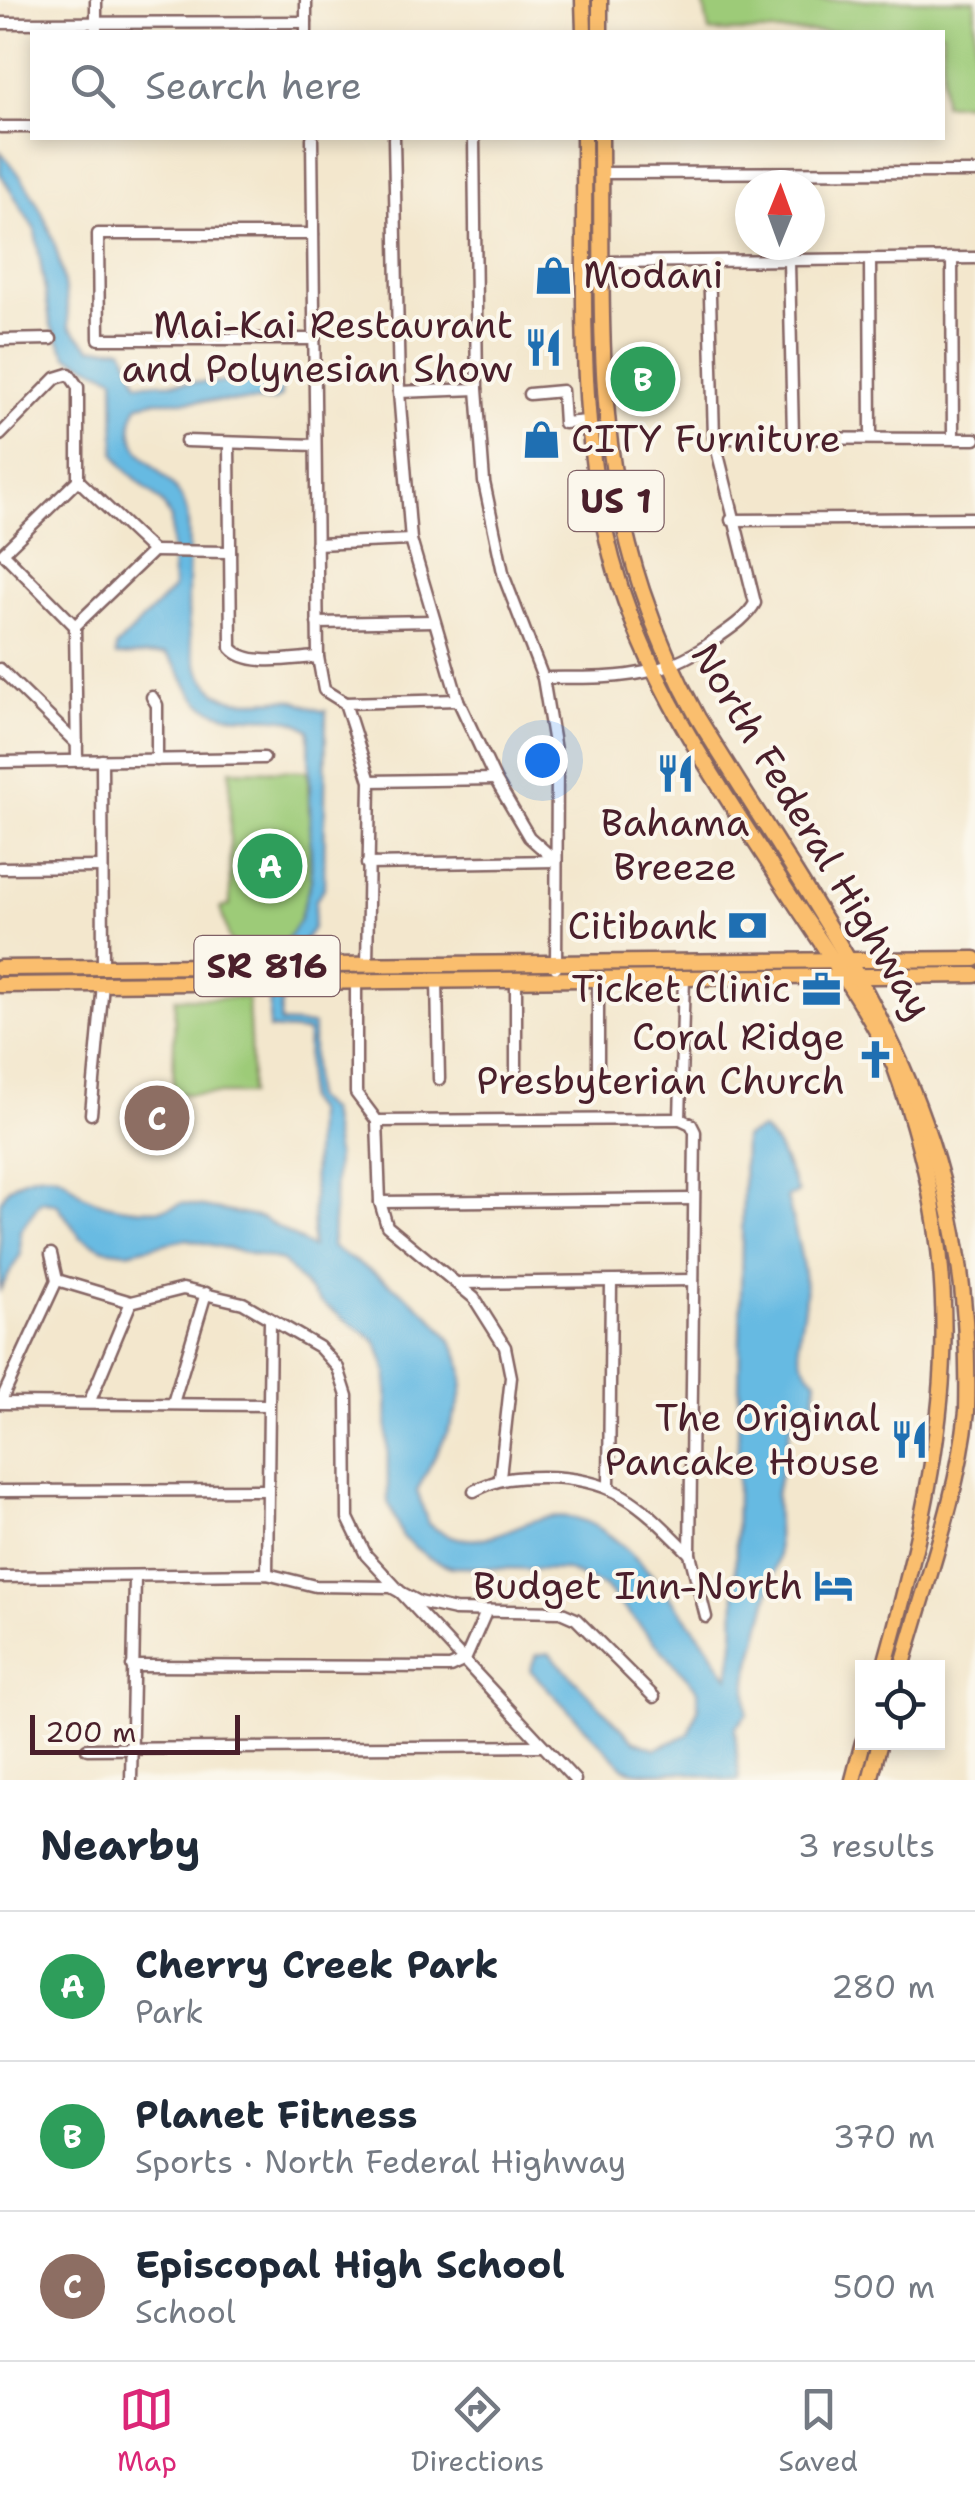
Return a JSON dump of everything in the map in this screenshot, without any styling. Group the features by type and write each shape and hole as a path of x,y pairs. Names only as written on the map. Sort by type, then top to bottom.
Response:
{"main road":[{"path":"583,0 584,30"},
{"path":"600,0 600,30"},
{"name":"North Federal Highway","path":"584,140 588,421 596,486 615,572 655,673 895,1068 928,1152 953,1281 950,1410 886,1660"},
{"name":"North Federal Highway","path":"601,140 608,444 627,548 670,668 886,1010 926,1090 952,1169 965,1236 972,1305 963,1432 904,1660"},
{"path":"586,243 602,262"},
{"path":"586,270 602,290"},
{"path":"588,421 596,437 608,444"},
{"path":"735,808 750,818 763,819"},
{"path":"747,827 764,833 778,853 788,857"},
{"name":"SR 816","path":"0,968 975,960"},
{"path":"689,978 706,962"},
{"path":"295,982 302,966"},
{"path":"356,980 366,966"},
{"path":"86,984 102,967"},
{"path":"103,990 119,967"},
{"name":"SR 816","path":"0,985 86,984 103,990 356,980 975,975"},
{"path":"886,1010 885,991 896,976"},
{"path":"928,1152 942,1156 952,1169"},
{"path":"950,1410 963,1432"},
{"path":"946,1431 960,1453"},
{"path":"852,1780 861,1750"},
{"path":"870,1780 878,1750"}],"street":[{"path":"96,0 96,27"},
{"path":"0,22 96,27 306,27 306,0"},
{"path":"0,126 30,128"},
{"path":"312,140 317,623 324,690 345,704 458,700"},
{"path":"394,140 399,392 411,540 458,700 494,779 529,837 556,861"},
{"path":"474,140 477,389 484,482 504,577 543,678 557,762 556,979"},
{"path":"602,173 975,172"},
{"path":"313,234 98,234 99,339 314,339"},
{"path":"952,258 953,438"},
{"path":"602,262 975,258"},
{"path":"870,260 871,437"},
{"path":"543,678 655,673 670,668 752,609 755,597 731,520 714,438 710,262"},
{"path":"789,262 793,436"},
{"path":"0,340 51,340"},
{"path":"0,436 56,378 70,374 78,387 78,480 1,553 75,626 78,760"},
{"path":"399,392 477,389"},
{"path":"529,394 562,392 564,424 588,421"},
{"path":"714,438 975,438"},
{"path":"186,441 315,445"},
{"path":"229,444 231,648 238,656 318,658"},
{"path":"78,480 153,551 230,552"},
{"path":"731,520 975,518"},
{"path":"316,544 411,540"},
{"path":"75,626 153,551"},
{"path":"317,623 434,621"},
{"path":"0,669 77,744"},
{"path":"152,698 156,705 156,760"},
{"path":"345,704 370,781 366,966"},
{"path":"0,762 264,758"},
{"path":"102,760 102,967"},
{"path":"370,781 494,779"},
{"path":"367,864 556,861"},
{"path":"0,868 102,867"},
{"path":"680,1119 689,978"},
{"path":"516,979 516,1076"},
{"path":"598,979 598,1075"},
{"path":"356,980 356,1093 377,1121 380,1202 387,1226 459,1282 491,1322 505,1348 511,1377 500,1477"},
{"path":"437,980 439,1079"},
{"path":"91,1114 103,990"},
{"path":"377,1121 680,1119 692,1124 695,1132 690,1554 706,1617"},
{"path":"380,1202 693,1199"},
{"path":"51,1254 58,1280 0,1403 267,1405"},
{"path":"58,1280 131,1302 183,1289 243,1303 320,1348 338,1368 346,1396 348,1518 366,1555 391,1587 465,1660 575,1780"},
{"path":"459,1282 693,1280"},
{"path":"609,1486 610,1282"},
{"path":"173,1403 206,1294"},
{"path":"89,1403 131,1302"},
{"path":"267,1574 270,1320"},
{"path":"474,1491 500,1477 561,1477 609,1486 630,1497 690,1554"},
{"path":"0,1491 266,1490"},
{"path":"0,1577 267,1574 314,1586 391,1587 430,1605 486,1612 568,1614 654,1696"},
{"path":"131,1780 134,1578"},
{"path":"132,1666 450,1667 465,1660 486,1612"},
{"path":"87,1748 543,1746"}],"green space":[{"path":"703,0 975,0 975,103 945,104 945,30 709,30"},
{"path":"230,770 308,771 311,880 299,921 275,958 235,957 220,908 230,905"},
{"path":"175,998 248,998 250,1094 180,1094 173,1088"}],"water":[{"path":"0,151 42,212 58,255 69,327 91,348 123,348 138,383 270,382 280,387 281,396 274,401 139,404 132,422 132,437 182,498 187,513 189,632 202,675 215,691 232,699 291,700 326,711 324,888 316,900 313,928 291,959 275,958 299,921 311,880 309,730 286,719 235,716 210,709 195,697 166,654 116,656 116,647 173,589 171,519 162,503 123,467 115,454 114,377 67,356 51,326 35,230 0,173"},
{"path":"270,990 282,990 280,1023 313,1025 313,1098 329,1111 336,1155 332,1247 418,1305 453,1344 462,1367 462,1391 454,1417 417,1491 428,1524 450,1536 470,1540 560,1516 599,1528 651,1574 729,1677 734,1644 744,1137 762,1129 777,1146 798,1193 787,1197 805,1283 799,1346 807,1369 817,1380 812,1418 793,1416 776,1493 778,1558 747,1679 747,1714 735,1728 739,1780 624,1768 530,1670 536,1655 549,1653 633,1740 656,1749 689,1734 698,1708 698,1690 604,1586 566,1570 451,1567 429,1558 403,1538 388,1502 387,1372 377,1342 319,1301 282,1261 186,1239 127,1252 104,1249 80,1237 57,1204 41,1201 20,1231 21,1254 0,1290 0,1204 15,1184 41,1174 62,1177 83,1195 119,1207 147,1210 182,1203 262,1218 312,1248 315,1112 306,1100 308,1032 269,1029"}],"place":[{"name":"Modani","path":"553,275"},
{"name":"Mai-Kai Restaurant and Polynesian Show","path":"543,347"},
{"name":"Planet Fitness","path":"643,379"},
{"name":"CITY Furniture","path":"541,439"},
{"name":"Bahama Breeze","path":"675,774"},
{"name":"Cherry Creek Park","path":"270,866"},
{"name":"Citibank","path":"748,926"},
{"name":"Ticket Clinic","path":"821,989"},
{"name":"Coral Ridge Presbyterian Church","path":"875,1059"},
{"name":"Episcopal High School","path":"157,1118"},
{"name":"The Original Pancake House","path":"910,1440"},
{"name":"Budget Inn-North","path":"833,1586"}]}
